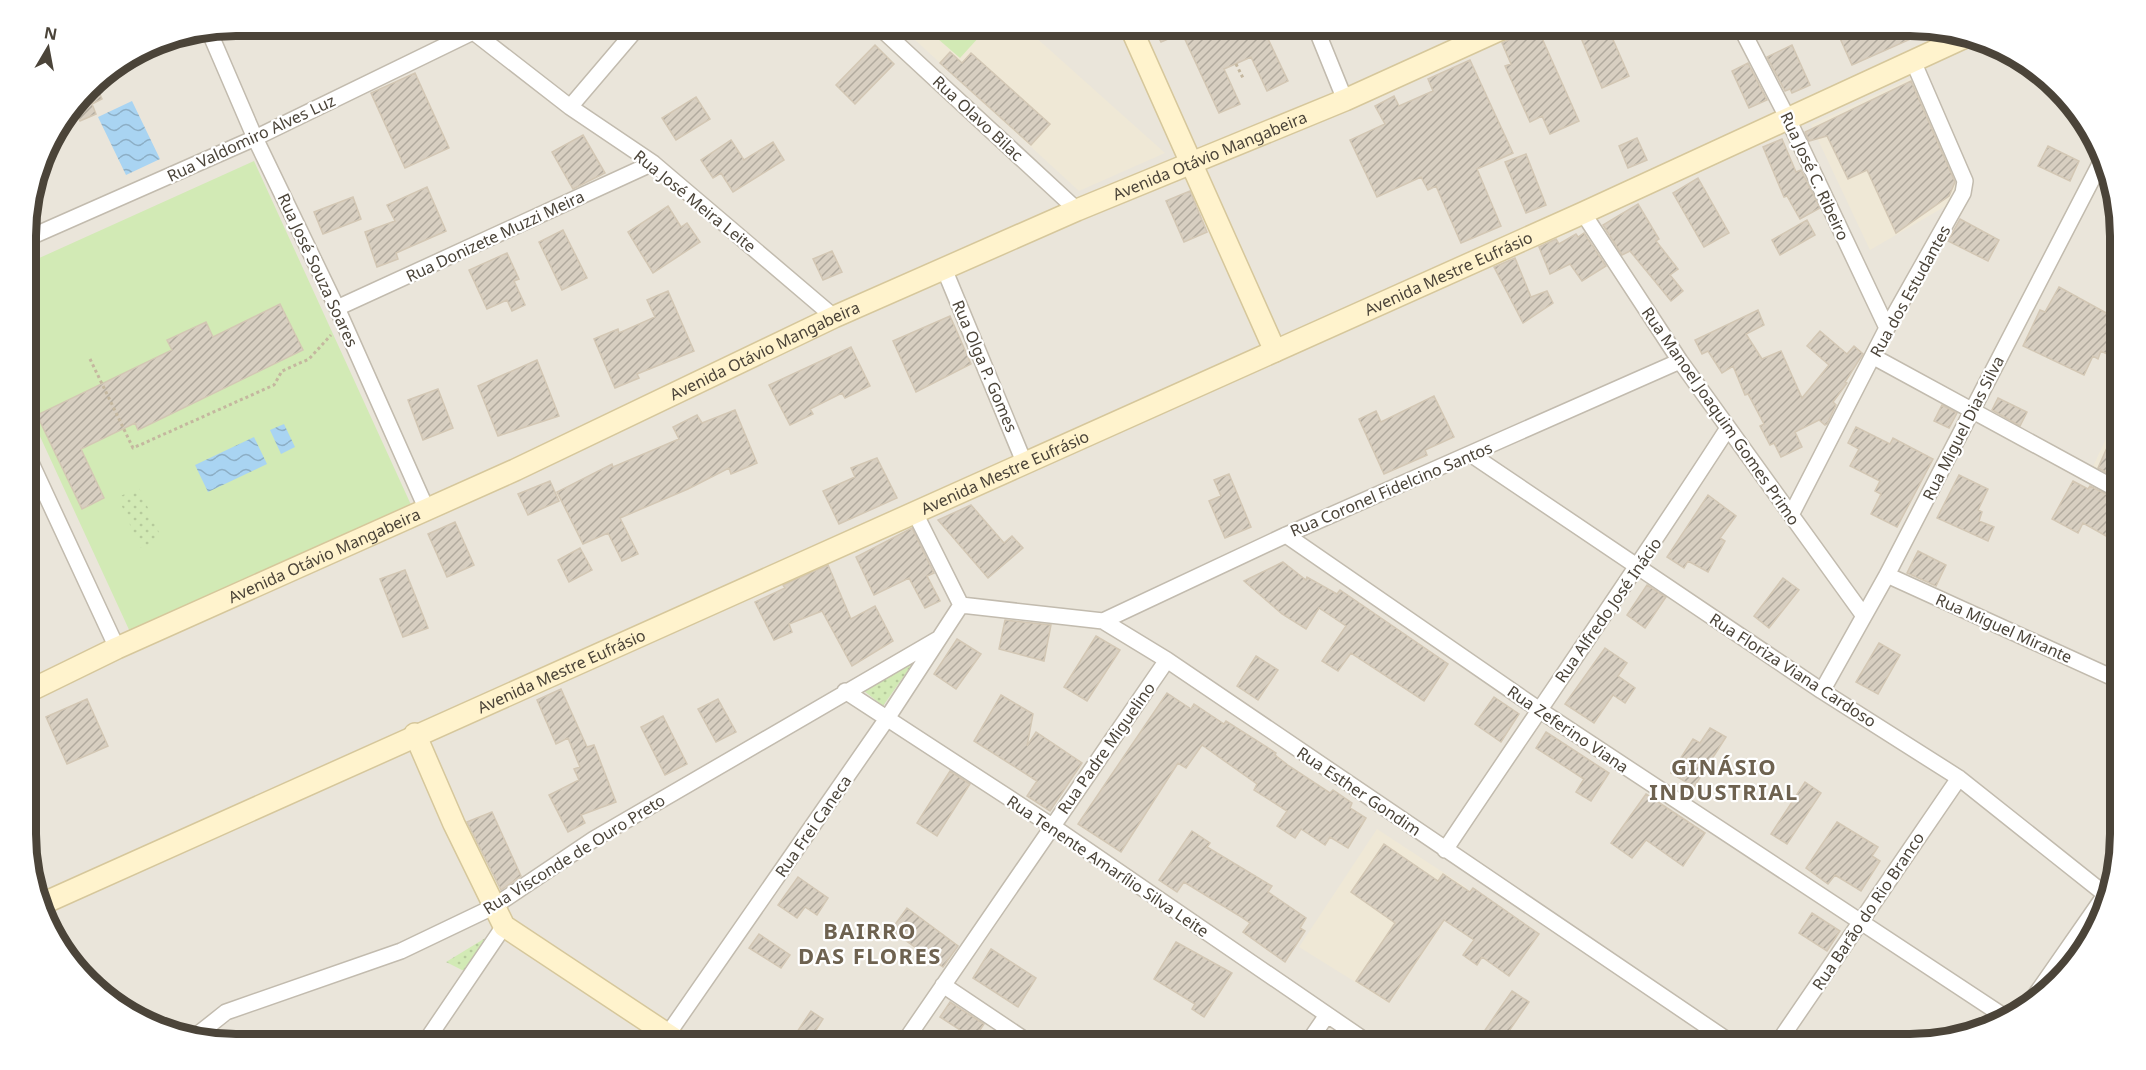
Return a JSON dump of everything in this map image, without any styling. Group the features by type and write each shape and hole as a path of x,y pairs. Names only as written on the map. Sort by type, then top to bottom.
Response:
{"street":[{"name":"Rua Valdomiro Alves Luz","path":"36,235 255,138 455,36"},
{"name":"Rua José Meira Leite","path":"478,36 570,107 653,163 834,317"},
{"path":"570,107 630,36"},
{"name":"Rua Olavo Bilac","path":"889,36 1077,210"},
{"path":"1134,36 1275,351"},
{"path":"1319,36 1345,100"},
{"name":"Avenida Otávio Mangabeira","path":"36,688 117,648 428,510 834,317 945,271 1077,210 1345,100 1486,36"},
{"name":"Rua José C. Ribeiro","path":"1745,36 1788,119 1887,328"},
{"name":"Rua José Souza Soares","path":"212,38 255,138 337,308 428,510"},
{"name":"Avenida Mestre Eufrásio","path":"48,901 415,734 1583,213 1955,42"},
{"name":"Rua dos Estudantes","path":"1791,515 1887,328 1963,193 1965,181 1913,61"},
{"name":"Rua Donizete Muzzi Meira","path":"337,308 653,163"},
{"name":"Rua Miguel Dias Silva","path":"1822,691 1887,575 2098,168"},
{"name":"Rua Manoel Joaquim Gomes Primo","path":"1583,213 1680,361 1864,616"},
{"name":"Rua Olga P. Gomes","path":"945,271 1024,462"},
{"path":"1874,357 2110,486"},
{"name":"Rua Coronel Fidelcino Santos","path":"1104,621 1286,535 1472,455 1680,361"},
{"name":"Rua Alfredo José Inácio","path":"1445,850 1538,709 1638,568 1728,428"},
{"name":"Rua Floriza Viana Cardoso","path":"1472,455 1822,691 1959,778 2101,891"},
{"path":"36,474 117,648"},
{"path":"914,511 962,605"},
{"name":"Rua Zeferino Viana","path":"1286,535 1538,709 1999,1013"},
{"name":"Rua Miguel Mirante","path":"1887,575 2110,676"},
{"name":"Rua Esther Gondim","path":"962,605 1104,621 1167,660 1718,1034"},
{"name":"Rua Frei Caneca","path":"675,1034 962,605"},
{"name":"Rua Visconde de Ouro Preto","path":"203,1031 226,1012 401,951 493,907 594,839 938,639"},
{"name":"Rua Padre Miguelino","path":"910,1034 1167,660"},
{"name":"Rua Tenente Amarílio Silva Leite","path":"845,691 886,720 1052,826 1355,1034"},
{"path":"415,734 493,907 504,926 660,1034"},
{"name":"Rua Barão do Rio Branco","path":"1785,1034 1959,778"},
{"path":"2046,980 2093,914"},
{"path":"431,1034 504,926"},
{"path":"943,985 1016,1034"},
{"path":"1314,1034 1327,1015"}],"path":[{"path":"1236,64 1243,78"},
{"path":"90,359 134,448 274,385 282,371 309,359 333,333 337,308"}],"shaded area":[{"path":"236,36 1910,36 1949,40 1999,57 2042,86 2076,125 2095,159 2108,210 2110,236 2110,847 2099,899 2089,923 2060,966 2021,1000 1975,1023 1923,1034 236,1034 184,1027 159,1019 125,1000 104,984 70,945 51,911 38,860 36,834 36,223 43,184 51,159 77,114 86,104 114,77 136,63 159,51 210,38"},
{"path":"911,36 1034,36 1165,153 1079,191"},
{"path":"1913,77 1961,183 1951,203 1870,250 1811,125"},
{"path":"2110,430 2110,481 2091,471"},
{"path":"1377,829 1467,888 1389,1003 1299,947"}],"green space":[{"path":"935,36 980,36 960,58"},
{"path":"254,161 412,507 131,634 36,428 36,259"},
{"path":"139,488 162,539 140,548 118,497"},
{"path":"913,663 883,706 864,691"},
{"path":"492,934 470,974 446,962"}],"water":[{"path":"132,101 160,159 126,175 98,117"},
{"path":"284,424 295,447 281,454 270,430"},
{"path":"254,437 267,464 208,492 195,465"}],"building":[{"path":"1158,36 1175,36 1161,42"},
{"path":"1183,36 1267,36 1288,81 1267,91 1251,57 1224,69 1240,104 1219,113"},
{"path":"1517,36 1541,36 1579,121 1550,134 1542,116 1530,122 1505,66 1511,64 1502,43"},
{"path":"1580,36 1611,36 1629,76 1602,88"},
{"path":"1839,36 1910,36 1913,38 1852,65"},
{"path":"875,45 894,64 855,104 836,85"},
{"path":"1792,45 1810,85 1792,93 1790,89 1785,91 1767,57"},
{"path":"950,52 962,63 971,53 1050,124 1031,145 940,63"},
{"path":"1470,60 1513,153 1477,169 1501,226 1461,243 1436,186 1428,190 1421,177 1377,197 1350,140 1385,124 1375,106 1394,96 1399,106 1433,91 1428,79"},
{"path":"1748,63 1767,100 1749,108 1732,71"},
{"path":"415,73 449,148 405,168 371,93"},
{"path":"1911,81 1955,182 1949,196 1896,233 1867,170 1848,179 1827,136 1809,141 1805,132"},
{"path":"99,91 102,99 92,104 96,114 80,121 77,114"},
{"path":"696,97 710,119 676,140 662,118"},
{"path":"583,135 605,173 573,189 552,152"},
{"path":"1637,138 1647,160 1628,168 1619,146"},
{"path":"1782,139 1796,172 1801,170 1820,208 1800,219 1787,196 1784,197 1763,147"},
{"path":"731,140 744,160 773,142 784,160 733,192 721,173 713,178 701,160"},
{"path":"2048,146 2079,161 2070,181 2038,166"},
{"path":"1526,154 1546,205 1526,213 1505,162"},
{"path":"1698,178 1729,233 1704,247 1673,193"},
{"path":"427,187 446,231 396,253 398,259 377,267 365,232 395,221 387,205"},
{"path":"1190,191 1207,232 1184,242 1166,201"},
{"path":"353,197 361,219 323,234 314,212"},
{"path":"1638,204 1659,239 1656,241 1678,269 1670,275 1683,291 1671,301 1630,251 1622,255 1603,225"},
{"path":"668,206 681,227 687,223 700,242 653,273 628,232"},
{"path":"1960,219 1999,240 1988,261 1948,241"},
{"path":"1807,220 1815,235 1780,255 1772,240"},
{"path":"563,230 587,278 562,290 539,242"},
{"path":"1584,233 1606,266 1582,281 1570,264 1550,274 1539,247 1556,239 1559,244 1576,234 1578,237"},
{"path":"832,251 842,272 823,280 813,259"},
{"path":"507,253 519,279 514,281 525,305 512,311 507,300 487,309 469,270"},
{"path":"1515,258 1531,297 1547,291 1553,303 1523,323 1494,267"},
{"path":"2059,287 2110,315 2110,356 2101,351 2098,359 2093,356 2084,375 2023,346 2040,310 2045,312"},
{"path":"668,291 694,351 637,374 639,378 615,388 594,339 618,329 619,333 655,317 647,300"},
{"path":"280,304 303,350 138,430 135,423 81,449 104,498 82,509 37,415 172,350 167,340 206,322 213,337"},
{"path":"1758,310 1764,325 1746,334 1762,359 1781,351 1802,398 1829,365 1807,346 1820,331 1847,354 1854,346 1863,354 1845,382 1847,383 1833,402 1836,405 1827,424 1819,420 1795,432 1802,447 1781,457 1774,443 1770,445 1760,426 1764,424 1748,394 1745,395 1733,366 1722,373 1708,351 1702,354 1695,340"},
{"path":"950,316 971,364 916,392 893,341"},
{"path":"851,347 870,386 845,398 842,393 810,409 813,414 790,425 769,385"},
{"path":"537,360 559,416 498,436 478,386"},
{"path":"438,389 453,428 423,440 408,400"},
{"path":"1434,396 1454,437 1425,450 1427,455 1384,474 1359,419 1376,411 1381,422"},
{"path":"1998,398 2027,412 2020,426 1992,410"},
{"path":"1942,405 1957,413 1949,428 1934,421"},
{"path":"735,410 757,463 731,474 729,468 688,489 620,518 638,554 622,561 608,533 583,544 557,492 612,464 613,467 679,439 673,427 697,415 702,423"},
{"path":"1856,427 1890,444 1893,438 1933,459 1897,527 1871,514 1881,494 1875,491 1880,481 1850,466 1859,449 1848,443"},
{"path":"2110,441 2110,475 2098,468"},
{"path":"877,458 897,498 839,524 823,491 855,477 851,468"},
{"path":"1229,474 1251,527 1225,538 1209,501 1221,496 1214,480"},
{"path":"1959,475 1988,489 1978,510 1982,512 1979,521 1994,527 1988,541 1937,518"},
{"path":"550,481 559,501 528,515 518,494"},
{"path":"2073,481 2110,496 2110,529 2106,536 2083,523 2078,533 2052,519"},
{"path":"1708,495 1736,516 1720,538 1725,541 1708,572 1688,561 1684,568 1667,557"},
{"path":"971,505 1004,543 1012,536 1023,548 988,578 938,520"},
{"path":"455,522 474,565 447,577 428,534"},
{"path":"912,528 934,573 927,576 940,601 925,608 909,578 874,595 856,557"},
{"path":"580,548 592,570 569,582 558,560"},
{"path":"1918,551 1946,565 1936,586 1907,573"},
{"path":"1283,562 1306,580 1307,577 1337,594 1340,590 1448,664 1424,701 1351,653 1338,671 1322,661 1346,626 1319,608 1306,629 1282,614 1244,581"},
{"path":"828,565 851,619 875,606 893,641 852,666 822,611 789,624 792,632 774,640 755,602 785,588 783,585"},
{"path":"405,570 428,628 403,637 380,579"},
{"path":"1783,578 1799,590 1769,628 1754,616"},
{"path":"1647,585 1666,597 1645,628 1627,615"},
{"path":"1005,620 1051,625 1044,661 999,649"},
{"path":"1096,636 1120,650 1087,701 1064,687"},
{"path":"957,639 981,654 956,689 934,674"},
{"path":"1879,643 1900,655 1878,694 1856,682"},
{"path":"1605,648 1627,663 1618,676 1635,688 1625,703 1613,695 1594,723 1565,704"},
{"path":"1256,656 1278,670 1258,700 1237,686"},
{"path":"561,689 587,747 594,745 616,802 581,815 585,823 568,832 549,795 579,780 574,769 580,767 568,738 556,744 537,700"},
{"path":"1167,693 1191,709 1194,704 1224,724 1226,721 1276,753 1275,755 1289,766 1330,793 1333,790 1352,803 1350,808 1366,818 1348,848 1330,837 1325,845 1301,829 1295,838 1277,826 1287,811 1254,790 1257,784 1202,745 1186,768 1178,763 1121,852 1078,824"},
{"path":"1001,695 1033,714 1027,746 1036,732 1082,763 1050,811 1027,796 1037,781 974,741"},
{"path":"1494,697 1519,714 1501,742 1475,724"},
{"path":"87,699 108,746 67,764 46,717"},
{"path":"718,699 736,732 716,742 698,709"},
{"path":"663,716 687,764 665,775 641,727"},
{"path":"1710,728 1726,737 1694,787 1671,773 1693,739 1700,743"},
{"path":"1546,732 1609,773 1591,801 1576,792 1584,779 1536,748"},
{"path":"950,771 970,784 937,836 917,823"},
{"path":"1805,782 1821,793 1787,844 1771,834"},
{"path":"1646,794 1705,833 1683,866 1646,840 1632,858 1611,843"},
{"path":"492,812 521,876 501,890 467,822"},
{"path":"1837,822 1878,847 1872,856 1880,861 1861,891 1835,875 1828,884 1806,868"},
{"path":"1192,831 1210,843 1207,847 1272,886 1268,892 1306,918 1300,928 1305,931 1285,962 1243,932 1250,923 1238,915 1184,882 1177,892 1159,880"},
{"path":"1384,844 1438,881 1443,874 1470,892 1473,888 1539,934 1509,976 1482,957 1477,965 1463,955 1474,940 1444,920 1389,1002 1356,981 1395,923 1351,892"},
{"path":"798,877 828,898 817,915 805,907 797,918 778,905"},
{"path":"907,908 958,946 943,967 891,930"},
{"path":"1812,913 1840,931 1827,951 1799,933"},
{"path":"759,934 790,955 781,968 749,948"},
{"path":"1176,942 1232,973 1204,1017 1192,1009 1195,1004 1154,979"},
{"path":"991,949 1036,978 1018,1007 973,978"},
{"path":"1512,991 1529,1002 1507,1034 1483,1033"},
{"path":"950,1002 984,1024 977,1034 966,1034 940,1017"},
{"path":"811,1011 823,1019 813,1034 796,1034"}],"district":[{"name":"GINÁSIO INDUSTRIAL","path":"1724,778"},
{"name":"BAIRRO DAS FLORES","path":"870,942"}]}
